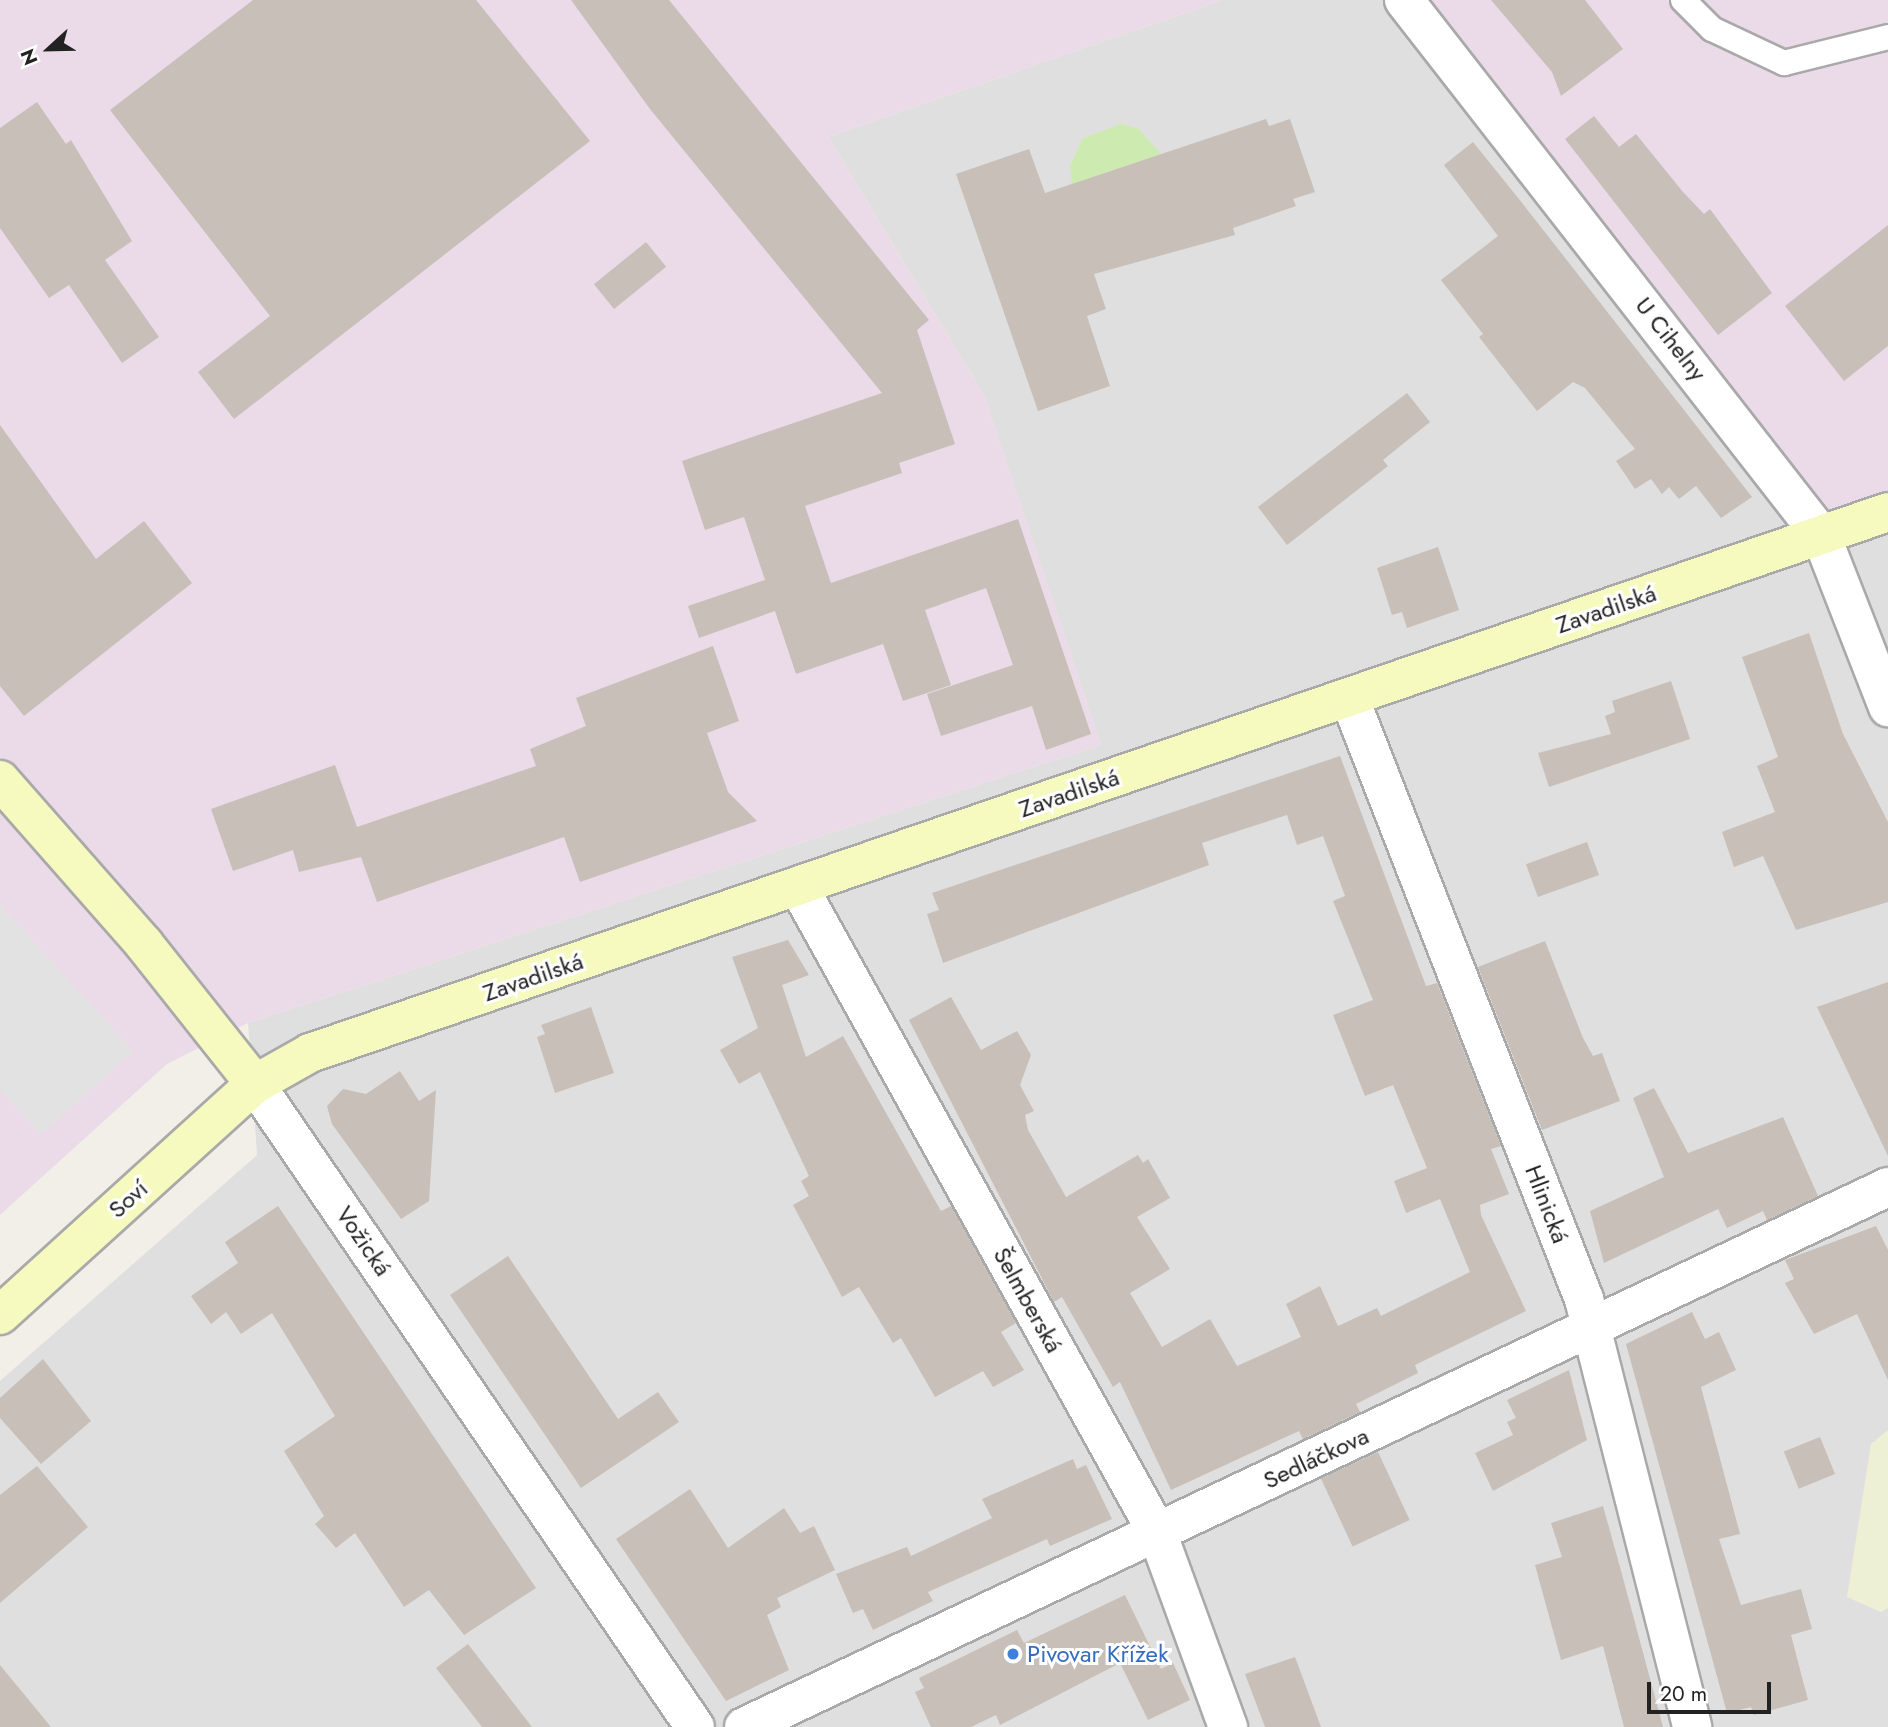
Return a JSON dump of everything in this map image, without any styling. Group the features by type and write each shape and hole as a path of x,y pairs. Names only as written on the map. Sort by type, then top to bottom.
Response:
{"main road":[{"name":"Zavadilská","path":"255,1084 310,1053 1888,512"},
{"name":"Vožická","path":"0,780 162,965 255,1084"},
{"name":"Soví","path":"0,1315 255,1084"}],"street":[{"name":"U Cihelny","path":"1405,0 1821,535 1888,707"},
{"name":"Hlinická","path":"1349,697 1584,1299 1692,1727"},
{"name":"Šelmberská","path":"799,886 1157,1532 1228,1727"},
{"name":"Vožická","path":"255,1084 681,1721"},
{"name":"Sedláčkova","path":"744,1727 1590,1330 1888,1187"}],"lane":[{"path":"1683,0 1712,29 1784,63 1888,37"}],"shaded area":[{"path":"0,0 1222,0 828,137 985,397 1101,745 248,1023 167,1064 0,1215"},
{"path":"1222,0 1432,0 1821,511 1888,491 1888,1727 0,1727 0,1381 257,1155 248,1023 1101,745 985,397 828,137"},
{"path":"1432,0 1888,0 1888,491 1822,511"},
{"path":"0,904 133,1051 41,1135 0,1090"}],"green space":[{"path":"1121,124 1139,129 1161,154 1072,184 1070,166 1083,138"},
{"path":"1888,1430 1888,1608 1881,1612 1847,1597 1871,1444"}],"building":[{"path":"253,0 476,0 590,141 234,419 198,372 270,316 110,110"},
{"path":"571,0 669,0 929,320 917,330 955,444 899,463 902,473 805,506 831,583 1018,519 1091,734 1046,750 1032,706 941,736 927,694 1013,665 986,588 925,610 951,685 903,701 883,644 796,674 775,611 699,638 688,606 765,580 744,517 705,530 682,461 882,393 650,109"},
{"path":"1491,0 1585,0 1623,49 1561,96 1552,72"},
{"path":"37,102 66,144 71,140 132,241 105,260 159,337 122,363 69,285 49,298 0,228 0,128"},
{"path":"1594,116 1619,147 1636,134 1704,214 1710,209 1772,293 1718,335 1565,139"},
{"path":"1266,119 1269,126 1290,119 1315,192 1293,199 1296,206 1233,228 1235,235 1094,274 1106,309 1087,316 1110,386 1038,411 956,174 1029,149 1045,193"},
{"path":"1473,142 1752,497 1721,518 1696,486 1679,499 1669,487 1662,494 1651,479 1635,489 1616,461 1635,449 1585,388 1573,382 1537,411 1479,337 1483,334 1441,280 1498,236 1444,165"},
{"path":"1888,225 1888,346 1844,381 1785,306"},
{"path":"646,242 666,267 614,309 594,284"},
{"path":"1407,393 1430,422 1383,460 1388,466 1287,545 1258,507"},
{"path":"0,425 96,559 144,521 192,583 24,716 0,686"},
{"path":"1438,547 1459,610 1407,628 1402,612 1392,615 1377,568"},
{"path":"1809,633 1843,734 1888,822 1888,902 1796,930 1763,856 1734,867 1722,832 1775,812 1757,766 1778,757 1742,657"},
{"path":"713,646 739,721 707,733 728,792 757,821 580,882 564,837 377,902 361,857 299,872 293,850 233,871 211,809 335,765 357,827 536,766 530,749 586,726 576,698"},
{"path":"1671,681 1690,739 1549,787 1538,753 1611,734 1605,716 1615,712 1612,701"},
{"path":"1340,756 1426,986 1437,983 1501,1146 1491,1149 1509,1194 1480,1205 1481,1215 1526,1311 1415,1365 1418,1373 1356,1404 1360,1412 1303,1439 1299,1431 1171,1490 1120,1382 1113,1387 1062,1297 1054,1302 909,1020 951,997 981,1050 1017,1031 1031,1055 1020,1085 1034,1111 1025,1115 1028,1130 1066,1197 1138,1155 1143,1163 1148,1159 1170,1198 1137,1217 1170,1269 1130,1293 1162,1347 1210,1319 1237,1366 1301,1337 1286,1304 1320,1286 1338,1326 1377,1308 1381,1316 1470,1272 1440,1199 1406,1213 1394,1181 1427,1168 1393,1085 1365,1096 1333,1015 1373,1000 1333,901 1345,896 1323,836 1297,845 1287,815 1202,843 1209,865 943,963 927,914 939,910 932,893"},
{"path":"1587,842 1599,875 1538,897 1526,864"},
{"path":"788,940 809,975 782,985 806,1057 843,1036 941,1211 951,1206 1016,1323 1001,1332 1024,1370 993,1387 983,1371 935,1397 901,1338 893,1343 859,1287 842,1297 793,1205 809,1196 801,1181 809,1176 760,1072 739,1084 720,1050 758,1028 732,957"},
{"path":"1545,941 1583,1038 1593,1056 1602,1053 1620,1101 1542,1130 1478,967"},
{"path":"1888,982 1888,1156 1817,1007"},
{"path":"591,1007 614,1073 555,1093 537,1037 545,1034 541,1025"},
{"path":"400,1071 419,1101 436,1090 429,1201 401,1219 332,1124 327,1106 343,1089 366,1094"},
{"path":"1654,1088 1688,1153 1783,1117 1818,1196 1767,1220 1763,1211 1727,1228 1718,1209 1604,1263 1590,1211 1664,1177 1633,1098"},
{"path":"278,1206 536,1588 464,1635 429,1590 404,1607 355,1533 336,1548 315,1524 324,1516 284,1451 335,1416 272,1313 241,1334 226,1312 211,1324 191,1296 238,1263 225,1242"},
{"path":"1876,1226 1888,1250 1888,1380 1857,1314 1814,1334 1785,1283 1794,1279 1785,1260"},
{"path":"508,1256 618,1419 658,1392 679,1422 581,1488 450,1295"},
{"path":"1692,1312 1705,1339 1719,1332 1736,1370 1701,1387 1740,1534 1719,1539 1741,1605 1801,1589 1812,1629 1791,1635 1808,1700 1754,1715 1751,1707 1727,1713 1626,1344"},
{"path":"43,1359 91,1421 41,1464 0,1418 0,1398"},
{"path":"1569,1370 1587,1440 1493,1491 1475,1453 1513,1435 1507,1422 1516,1418 1507,1400"},
{"path":"1820,1437 1835,1474 1799,1489 1784,1452"},
{"path":"1378,1452 1410,1520 1353,1547 1321,1479"},
{"path":"1073,1459 1077,1469 1086,1465 1112,1519 1050,1546 1047,1539 928,1592 933,1601 873,1630 863,1609 853,1613 836,1574 907,1547 911,1556 992,1518 982,1499"},
{"path":"37,1466 88,1527 0,1603 0,1495"},
{"path":"690,1489 728,1548 784,1508 800,1533 814,1526 835,1570 777,1598 781,1607 767,1615 789,1670 726,1701 616,1539"},
{"path":"1603,1506 1663,1727 1624,1727 1603,1646 1561,1660 1535,1565 1562,1557 1551,1523"},
{"path":"1125,1595 1161,1669 1173,1663 1190,1700 1148,1720 1120,1663 1000,1725 996,1715 971,1727 931,1727 915,1692 924,1688 919,1678 1017,1630 1024,1643"},
{"path":"468,1644 532,1727 482,1727 436,1668"},
{"path":"1295,1657 1321,1727 1265,1727 1245,1674"},
{"path":"0,1665 51,1727 0,1727"}],"place":[{"name":"Pivovar Křížek","path":"1013,1654"}]}
